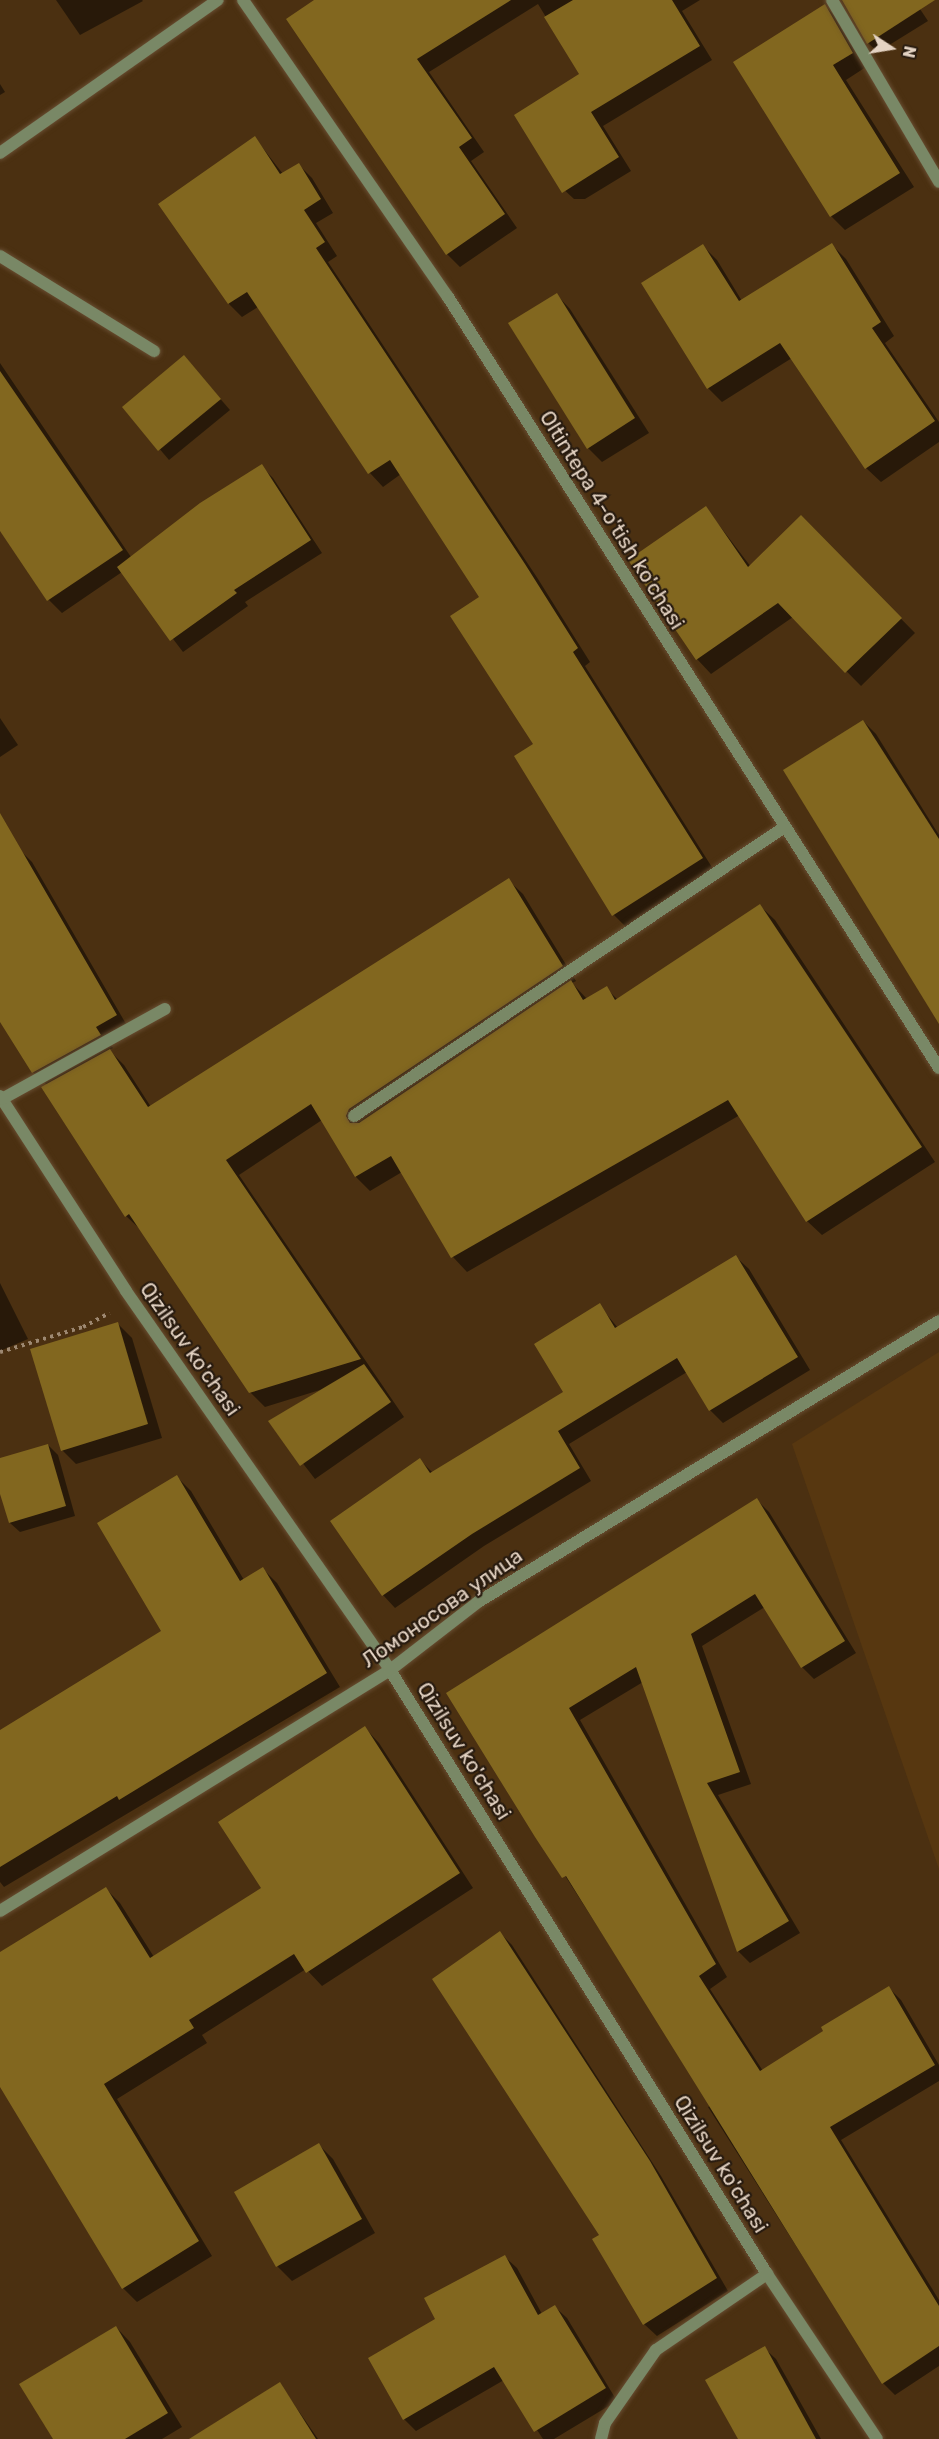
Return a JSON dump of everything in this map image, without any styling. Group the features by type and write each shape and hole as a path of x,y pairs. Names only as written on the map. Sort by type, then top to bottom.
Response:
{"street":[{"path":"0,153 218,0"},
{"name":"Oltintepa 4-o'tish ko'chasi","path":"243,0 448,297 783,828 939,1068"},
{"path":"832,0 939,182"},
{"path":"0,256 154,351"},
{"path":"354,1116 783,828"},
{"path":"1,1097 165,1009"},
{"name":"Qizilsuv ko'chasi","path":"1,1097 126,1291 390,1670 767,2274 877,2439"},
{"name":"Ломоносова улица","path":"0,1911 390,1670 478,1602 939,1321"},
{"path":"601,2439 605,2423 656,2350 767,2274"}],"path":[{"path":"0,1352 102,1320 126,1291"}],"shaded area":[{"path":"939,1352 939,1869 792,1444"}],"building":[{"path":"314,0 511,0 417,59 472,138 459,147 505,214 446,255 286,19"},
{"path":"573,0 672,0 700,46 591,112 619,157 562,193 514,115 579,74 544,17"},
{"path":"842,0 935,0 867,44"},
{"path":"825,4 853,53 833,65 900,173 830,217 733,62"},
{"path":"255,136 280,174 299,163 321,199 304,210 325,242 316,248 525,564 578,648 573,652 703,858 612,916 514,756 533,744 450,616 479,597 390,460 368,474 247,292 228,304 158,204"},
{"path":"832,243 881,322 872,328 935,421 865,469 780,343 707,389 641,283 703,244 739,301"},
{"path":"557,293 635,418 587,449 508,323"},
{"path":"184,355 221,399 158,451 122,407"},
{"path":"0,371 123,550 47,601 0,531"},
{"path":"262,464 311,540 234,590 237,593 170,641 117,567 200,503"},
{"path":"706,506 748,567 801,515 902,618 845,673 778,603 696,660 628,560"},
{"path":"863,720 939,839 939,1024 783,770"},
{"path":"0,813 117,1015 96,1027 101,1035 32,1073 0,1022"},
{"path":"509,878 563,966 349,1109 346,1116 350,1123 359,1123 571,980 583,1000 607,986 615,1000 760,904 922,1147 806,1222 728,1100 451,1258 391,1156 355,1177 311,1104 226,1160 361,1359 249,1393 129,1214 125,1217 41,1087 110,1049 148,1107"},
{"path":"736,1255 798,1357 709,1411 677,1358 558,1431 580,1468 472,1534 382,1596 330,1521 420,1458 430,1473 563,1392 534,1344 600,1303 615,1328"},
{"path":"118,1322 148,1424 61,1451 30,1349"},
{"path":"364,1364 391,1402 300,1466 268,1421"},
{"path":"48,1444 66,1506 9,1523 0,1494 0,1458"},
{"path":"177,1475 240,1581 263,1567 327,1673 119,1800 117,1796 0,1867 0,1730 161,1631 97,1523"},
{"path":"757,1498 845,1641 801,1668 755,1594 691,1634 740,1772 707,1783 789,1921 737,1952 636,1667 569,1708 716,1964 699,1976 760,2071 823,2031 821,2027 889,1986 935,2065 830,2127 939,2306 939,2346 882,2384 566,1876 562,1878 535,1837 446,1693"},
{"path":"365,1726 460,1873 306,1973 294,1954 189,2020 194,2028 104,2084 199,2241 122,2289 0,2087 0,1952 106,1887 150,1958 261,1888 218,1822"},
{"path":"500,1931 650,2161 717,2278 643,2325 592,2239 599,2235 432,1979"},
{"path":"319,2143 362,2219 276,2267 234,2192"},
{"path":"505,2255 538,2315 555,2305 606,2388 534,2432 494,2367 403,2420 368,2358 435,2319 424,2298"},
{"path":"116,2326 168,2413 125,2439 53,2439 19,2384"},
{"path":"765,2346 816,2439 738,2439 705,2380"},
{"path":"280,2382 316,2439 189,2439"}]}
